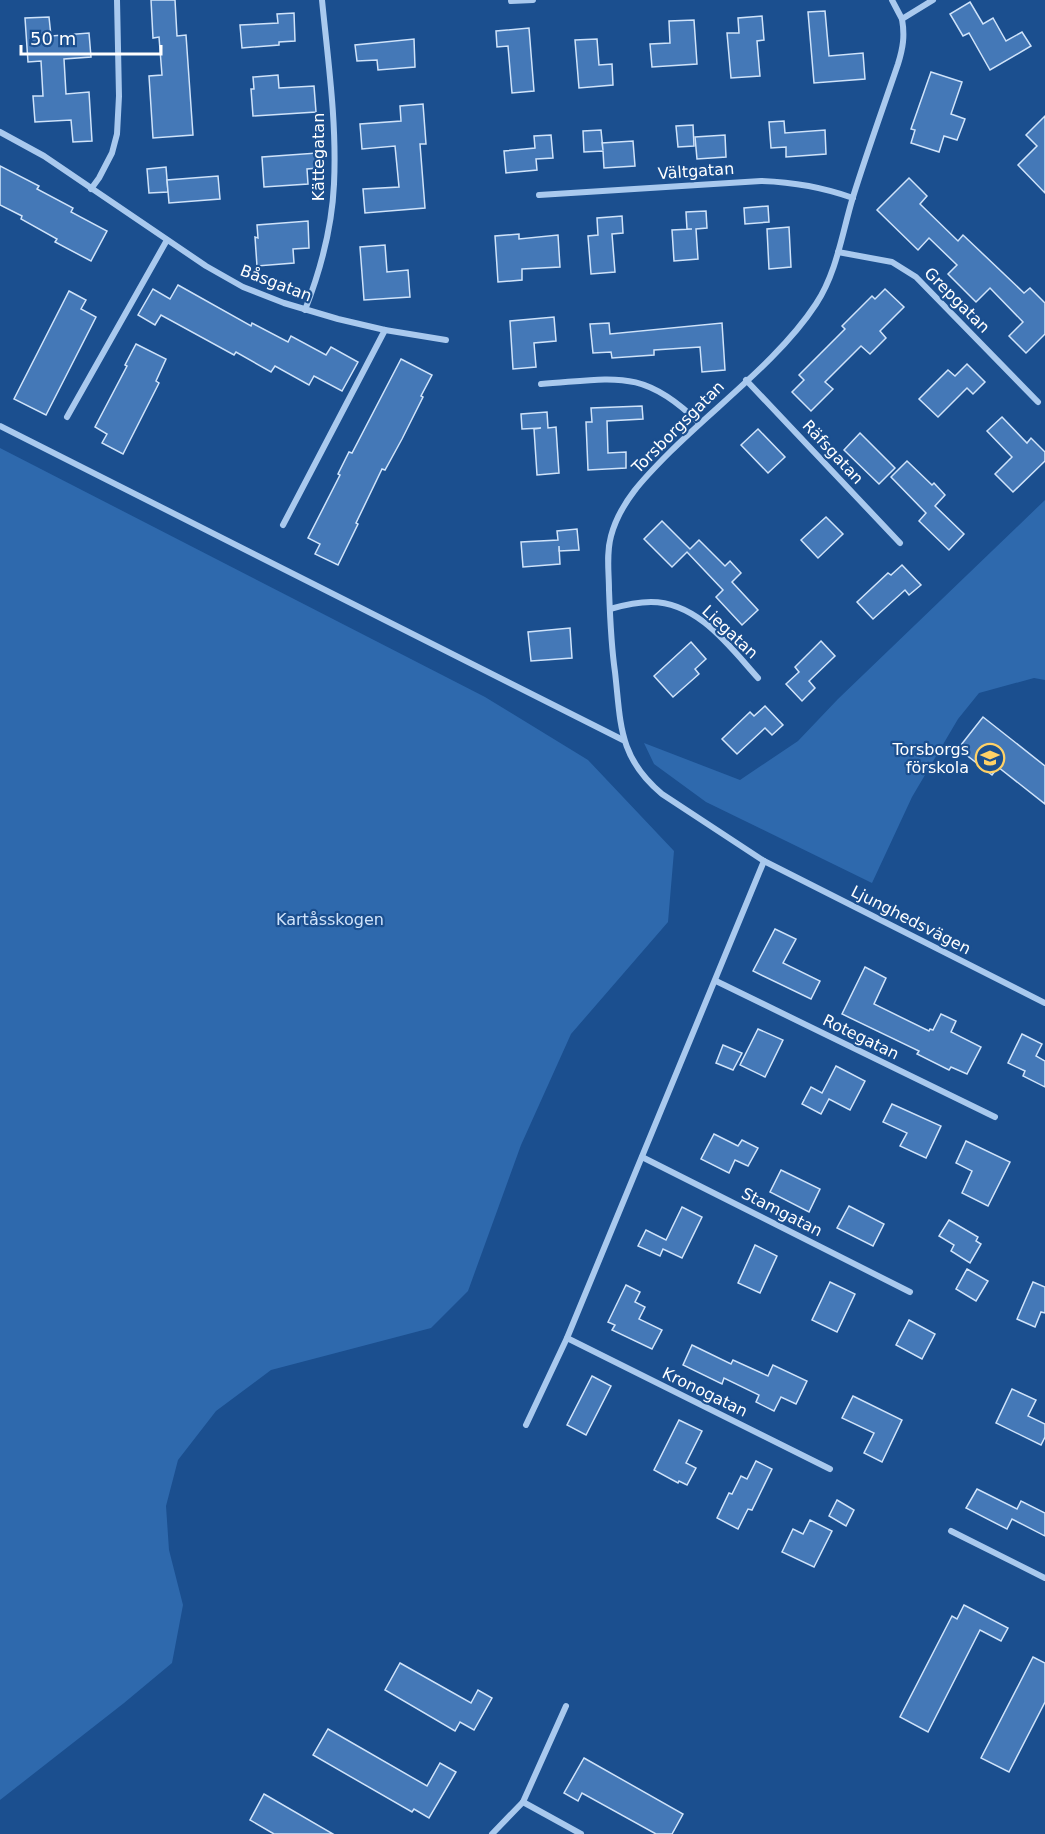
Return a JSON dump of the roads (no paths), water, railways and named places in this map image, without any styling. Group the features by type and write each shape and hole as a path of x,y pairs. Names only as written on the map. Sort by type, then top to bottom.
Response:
{"street":[{"path":"91,189 112,153 117,134 119,96 117,0"},
{"name":"Kättegatan","path":"304,309 324,254 334,186 334,130 322,0"},
{"path":"511,1 533,0"},
{"path":"892,0 902,19 933,0"},
{"name":"Torsborgsgatan","path":"765,861 678,806 649,782 631,757 623,740 613,657 608,556 611,537 620,512 633,492 699,423 785,343 804,321 826,287 903,48 905,33 902,19"},
{"name":"Båsgatan","path":"0,132 35,151 206,266 243,287 304,309 385,330 446,340"},
{"name":"Vältgatan","path":"539,195 761,181 808,185 853,198"},
{"path":"68,417 167,240"},
{"name":"Grepgatan","path":"838,252 892,262 916,277 1038,402"},
{"path":"283,525 385,330"},
{"path":"542,384 614,379 639,382 675,401 699,423"},
{"name":"Räfsgatan","path":"746,380 900,543"},
{"path":"0,426 623,740"},
{"name":"Liegatan","path":"610,609 632,603 651,602 669,604 684,610 703,621 758,678"},
{"path":"526,1425 567,1338 765,861"},
{"name":"Ljunghedsvägen","path":"765,861 1045,1003"},
{"name":"Rotegatan","path":"716,981 995,1117"},
{"name":"Stamgatan","path":"642,1157 910,1292"},
{"name":"Kronogatan","path":"567,1338 830,1469"},
{"path":"951,1531 1045,1578"},
{"path":"492,1834 523,1802 566,1706"},
{"path":"523,1802 581,1834"}],"place":[{"name":"Torsborgs förskola","path":"990,758"}],"park label":[{"name":"Kartåsskogen","path":"330,919"}]}
